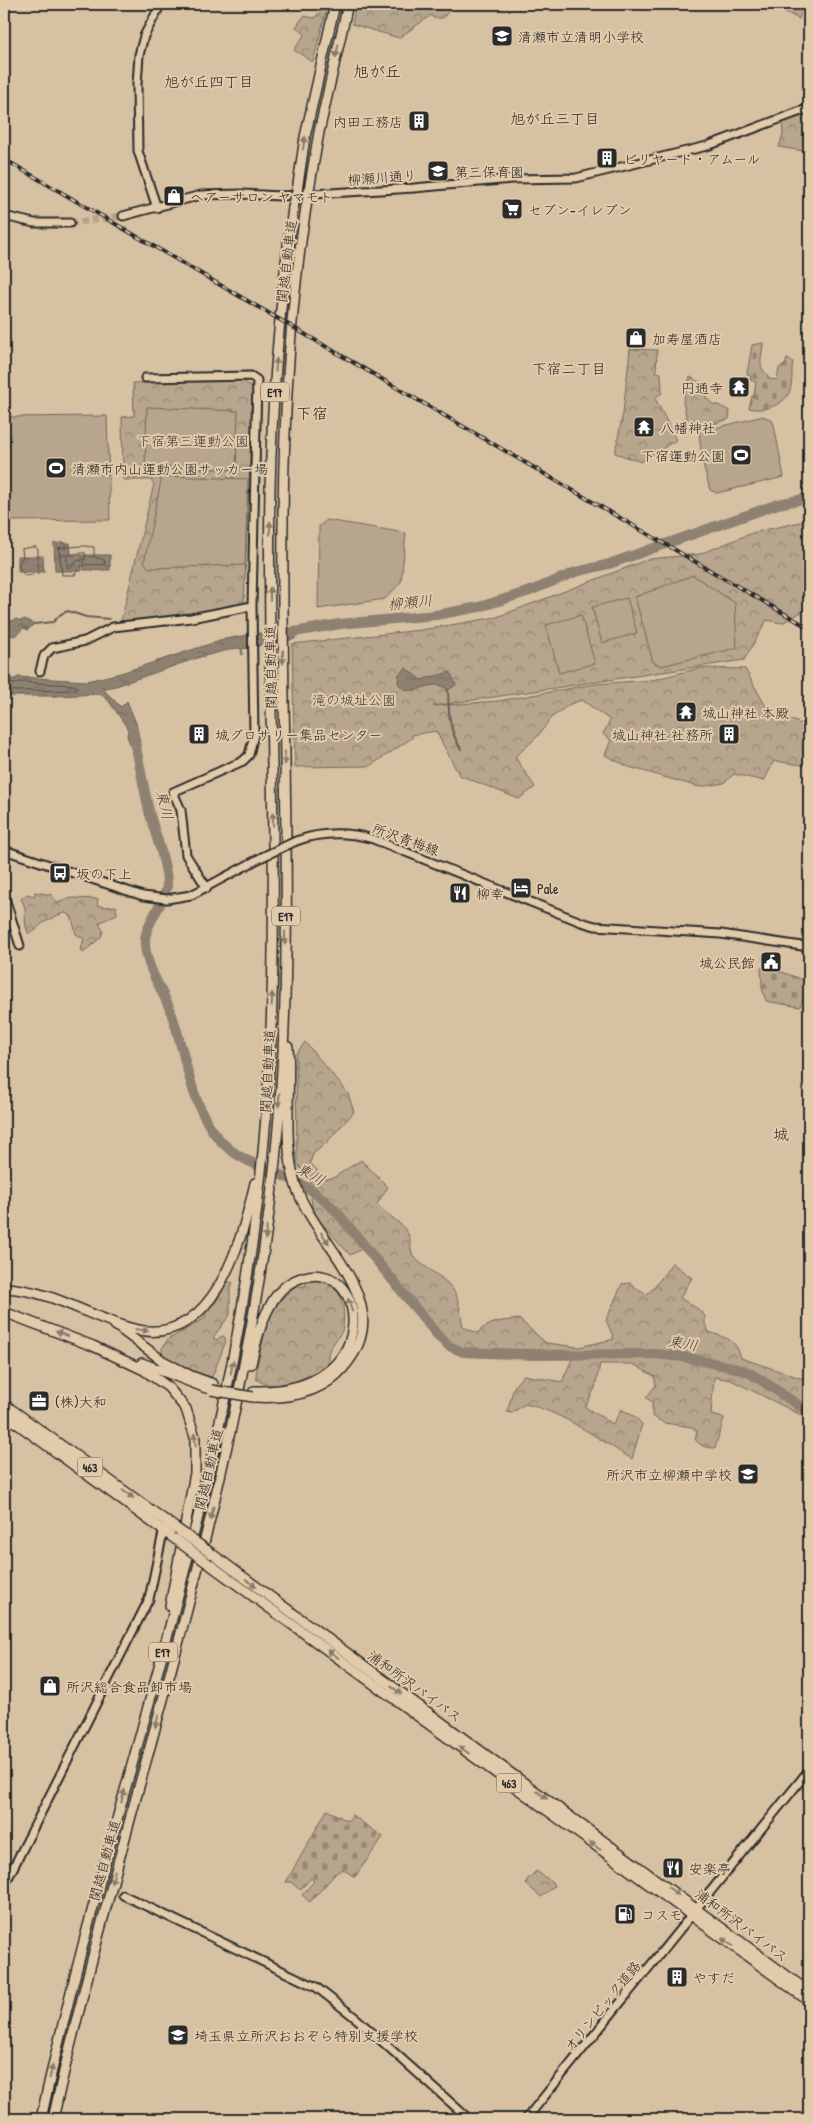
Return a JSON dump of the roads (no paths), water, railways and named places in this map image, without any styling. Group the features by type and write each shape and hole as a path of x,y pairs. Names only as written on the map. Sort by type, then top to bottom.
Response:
{"highway":[{"name":"関越自動車道","path":"41,2119 72,1984 201,1512 218,1437 242,1310 271,1054 274,884 270,492 274,399 293,208 305,137 335,4"},
{"name":"関越自動車道","path":"53,2119 103,1917 191,1597 220,1480 254,1313 272,1185 283,1052 286,836 282,574 283,473 290,348 306,207 319,132 348,4"},
{"path":"5,1313 212,1387 253,1394 275,1397 296,1394 324,1385 344,1367 354,1352 360,1335 361,1305 354,1283 341,1261 312,1221 300,1197 291,1161 284,987"},
{"path":"4,1281 42,1293 129,1328 150,1331 178,1325 198,1312 220,1285 234,1258 258,1179"},
{"path":"220,1480 230,1451 258,1338 269,1306 285,1287 302,1277 322,1276 334,1282 348,1297 354,1318 351,1338 339,1362 328,1373 307,1384 253,1394"},
{"path":"4,1288 42,1293"},
{"path":"96,1314 113,1323 163,1361 212,1387"},
{"path":"93,1346 144,1370 168,1387 186,1409 195,1437 196,1459 192,1492 156,1677"},
{"name":"浦和所沢バイパス","path":"4,1404 212,1554 694,1912 809,2001"},
{"name":"浦和所沢バイパス","path":"4,1414 209,1564 694,1912 809,1992"}],"street":[{"path":"157,208 138,151 136,84 142,40 161,4"},
{"name":"柳瀬川通り","path":"123,216 201,195 242,194 280,196 414,188 512,179 576,178 707,146 809,108"},
{"path":"4,216 34,223 70,222"},
{"path":"144,378 251,376 257,380 252,606 254,736 249,755 243,761 173,792 182,814 186,855 207,888"},
{"path":"40,671 44,656 50,649 85,641 113,627 191,618 252,606"},
{"name":"所沢青梅線","path":"4,850 132,893 151,897 174,898 190,895 207,888 262,857 296,841 310,837 340,834 373,839 595,926 721,934 809,947"},
{"path":"4,895 20,946"},
{"path":"4,1886 149,1599 166,1521"},
{"name":"オリンピック道路","path":"526,2119 809,1770"},
{"path":"123,1895 316,1987 357,2019 469,2119"}],"water":[{"path":"60,542 64,542 65,549 65,543 70,543 71,555 82,555 82,571 55,571 54,543 58,543 59,555 66,555 60,554"},
{"path":"83,555 110,555 110,570 84,570"},
{"path":"18,556 43,556 44,572 18,572"},
{"path":"17,619 20,621 25,619 34,624 28,630 23,628 16,635 6,634 7,624"},
{"path":"295,627 295,639 242,649 242,655 241,649 237,648 200,657 106,688 104,690 121,707 127,701 136,723 140,742 130,744 127,736 128,730 124,723 108,700 100,694 4,696 4,679 15,679 18,677 87,681 121,673 225,639"},
{"path":"406,668 421,680 450,672 456,685 448,690 441,686 432,685 416,690 407,690 398,683 399,674"}],"waterway":[{"name":"柳瀬川","path":"283,634 340,624 436,615 479,607 530,591 576,572 609,564 778,504 809,498"},
{"path":"34,624 53,622 61,614 68,611 86,617 109,619"},
{"path":"448,690 451,727 461,749"},
{"name":"東川","path":"132,729 150,815 167,881 165,895 146,933 146,950 151,969 169,1006 195,1095 209,1125 218,1138 245,1159 287,1177 313,1191 327,1202 439,1337 449,1346 463,1352 533,1355 655,1354 684,1357 750,1373 809,1412"}],"tunnel":[{"path":"70,223 123,216"}],"railway":[{"path":"4,159 809,628"}],"place":[{"name":"清瀬市立清明小学校","path":"502,36"},
{"name":"内田工務店","path":"419,121"},
{"name":"ビリヤード・アムール","path":"607,158"},
{"name":"第三保育園","path":"438,171"},
{"name":"ヘアーサロン ヤマモト","path":"174,196"},
{"name":"セブン-イレブン","path":"512,209"},
{"name":"加寿屋酒店","path":"636,338"},
{"name":"円通寺","path":"739,387"},
{"name":"八幡神社","path":"644,427"},
{"name":"下宿運動公園","path":"741,455"},
{"name":"清瀬市内山運動公園サッカー場","path":"56,468"},
{"name":"城山神社 本殿","path":"686,712"},
{"name":"城グロサリー集品センター","path":"199,734"},
{"name":"城山神社 社務所","path":"729,734"},
{"name":"坂の下上","path":"60,873"},
{"name":"Pale","path":"521,888"},
{"name":"柳幸","path":"460,893"},
{"name":"城公民館","path":"771,962"},
{"name":"(株)大和","path":"39,1401"},
{"name":"所沢市立柳瀬中学校","path":"748,1474"},
{"name":"所沢総合食品卸市場","path":"50,1686"},
{"name":"安楽亭","path":"673,1868"},
{"name":"コスモ","path":"625,1914"},
{"name":"やすだ","path":"677,1977"},
{"name":"埼玉県立所沢おおぞら特別支援学校","path":"178,2035"}],"district":[{"name":"旭が丘","path":"377,71"},
{"name":"旭が丘四丁目","path":"209,81"},
{"name":"旭が丘三丁目","path":"555,118"},
{"name":"下宿二丁目","path":"569,368"},
{"name":"下宿","path":"312,413"},
{"name":"城","path":"781,1134"}],"park label":[{"name":"下宿第三運動公園","path":"193,440"},
{"name":"滝の城址公園","path":"354,699"}]}
